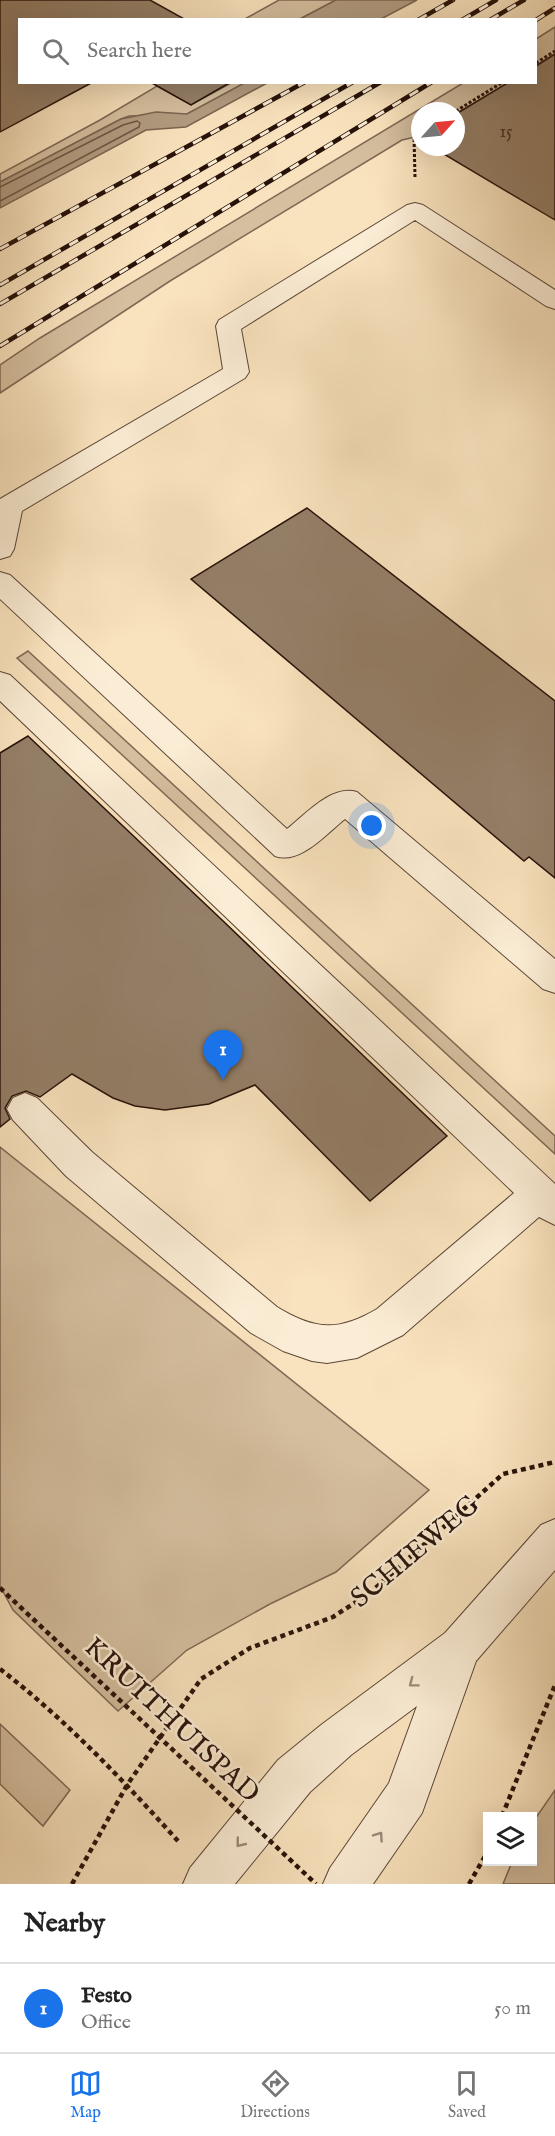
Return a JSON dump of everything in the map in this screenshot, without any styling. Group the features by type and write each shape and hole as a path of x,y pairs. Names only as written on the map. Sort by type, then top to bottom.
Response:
{"street":[{"path":"0,549 9,506 236,372 228,326 415,210 555,301"},
{"path":"0,582 286,847 346,801 555,980"},
{"path":"0,683 548,1201 370,1335 354,1342 333,1346 309,1343 286,1335 264,1320 79,1164 25,1108"},
{"path":"209,1881 294,1776 336,1740 460,1648 555,1539"},
{"path":"346,1884 406,1797 460,1648"}],"path":[{"path":"537,62 555,51"},
{"path":"465,105 500,84"},
{"path":"414,156 415,210"},
{"name":"SCHIEWEG","path":"72,1884 127,1785 201,1679 250,1648 333,1617 371,1592 503,1474 555,1462"},
{"name":"KRUITHUISPAD","path":"0,1588 76,1656 316,1884"},
{"path":"0,1670 31,1693 127,1785 209,1881"},
{"path":"504,1812 555,1685"},
{"path":"469,1884 483,1860"}],"shaded area":[{"path":"279,0 336,0 302,18 247,18"},
{"path":"555,27 555,54 537,65 537,38"},
{"path":"229,84 244,84 187,114 129,116 121,119 0,182 0,174 157,86 191,105"},
{"path":"461,84 507,84 465,109 465,102 431,102"},
{"path":"411,114 411,138 402,140 170,281 0,393 0,365 40,338"},
{"path":"28,651 555,1136 555,1154 17,658"},
{"path":"0,1147 429,1490 336,1572 270,1604 187,1650 118,1711 13,1610 0,1586"},
{"path":"0,1724 70,1790 43,1826 0,1784"},
{"path":"555,1790 555,1884 503,1884 510,1866 537,1866 537,1816"}],"water":[{"path":"336,0 417,0 383,18 302,18"},
{"path":"242,84 265,84 186,127 146,130 0,208 0,182 121,119 156,112 187,114"}],"building":[{"path":"0,0 150,0 182,18 18,18 18,84 89,84 0,132"},
{"path":"555,54 555,220 447,156 465,156 465,109 506,84 537,84 537,65"},
{"path":"154,84 228,84 191,105"},
{"path":"307,508 555,701 555,878 529,857 524,861 191,579"},
{"path":"28,736 447,1136 370,1201 255,1085 209,1104 165,1110 135,1106 113,1098 72,1074 40,1097 26,1091 12,1096 5,1108 10,1119 0,1127 0,753"}],"railway":[{"path":"422,18 453,0"},
{"path":"465,18 496,0"},
{"path":"493,18 524,0"},
{"path":"537,19 555,8"},
{"path":"0,249 301,84"},
{"path":"0,285 350,84"},
{"path":"0,304 378,84"},
{"path":"0,346 429,84"}],"place":[{"name":"Festo","path":"223,1080"}]}
